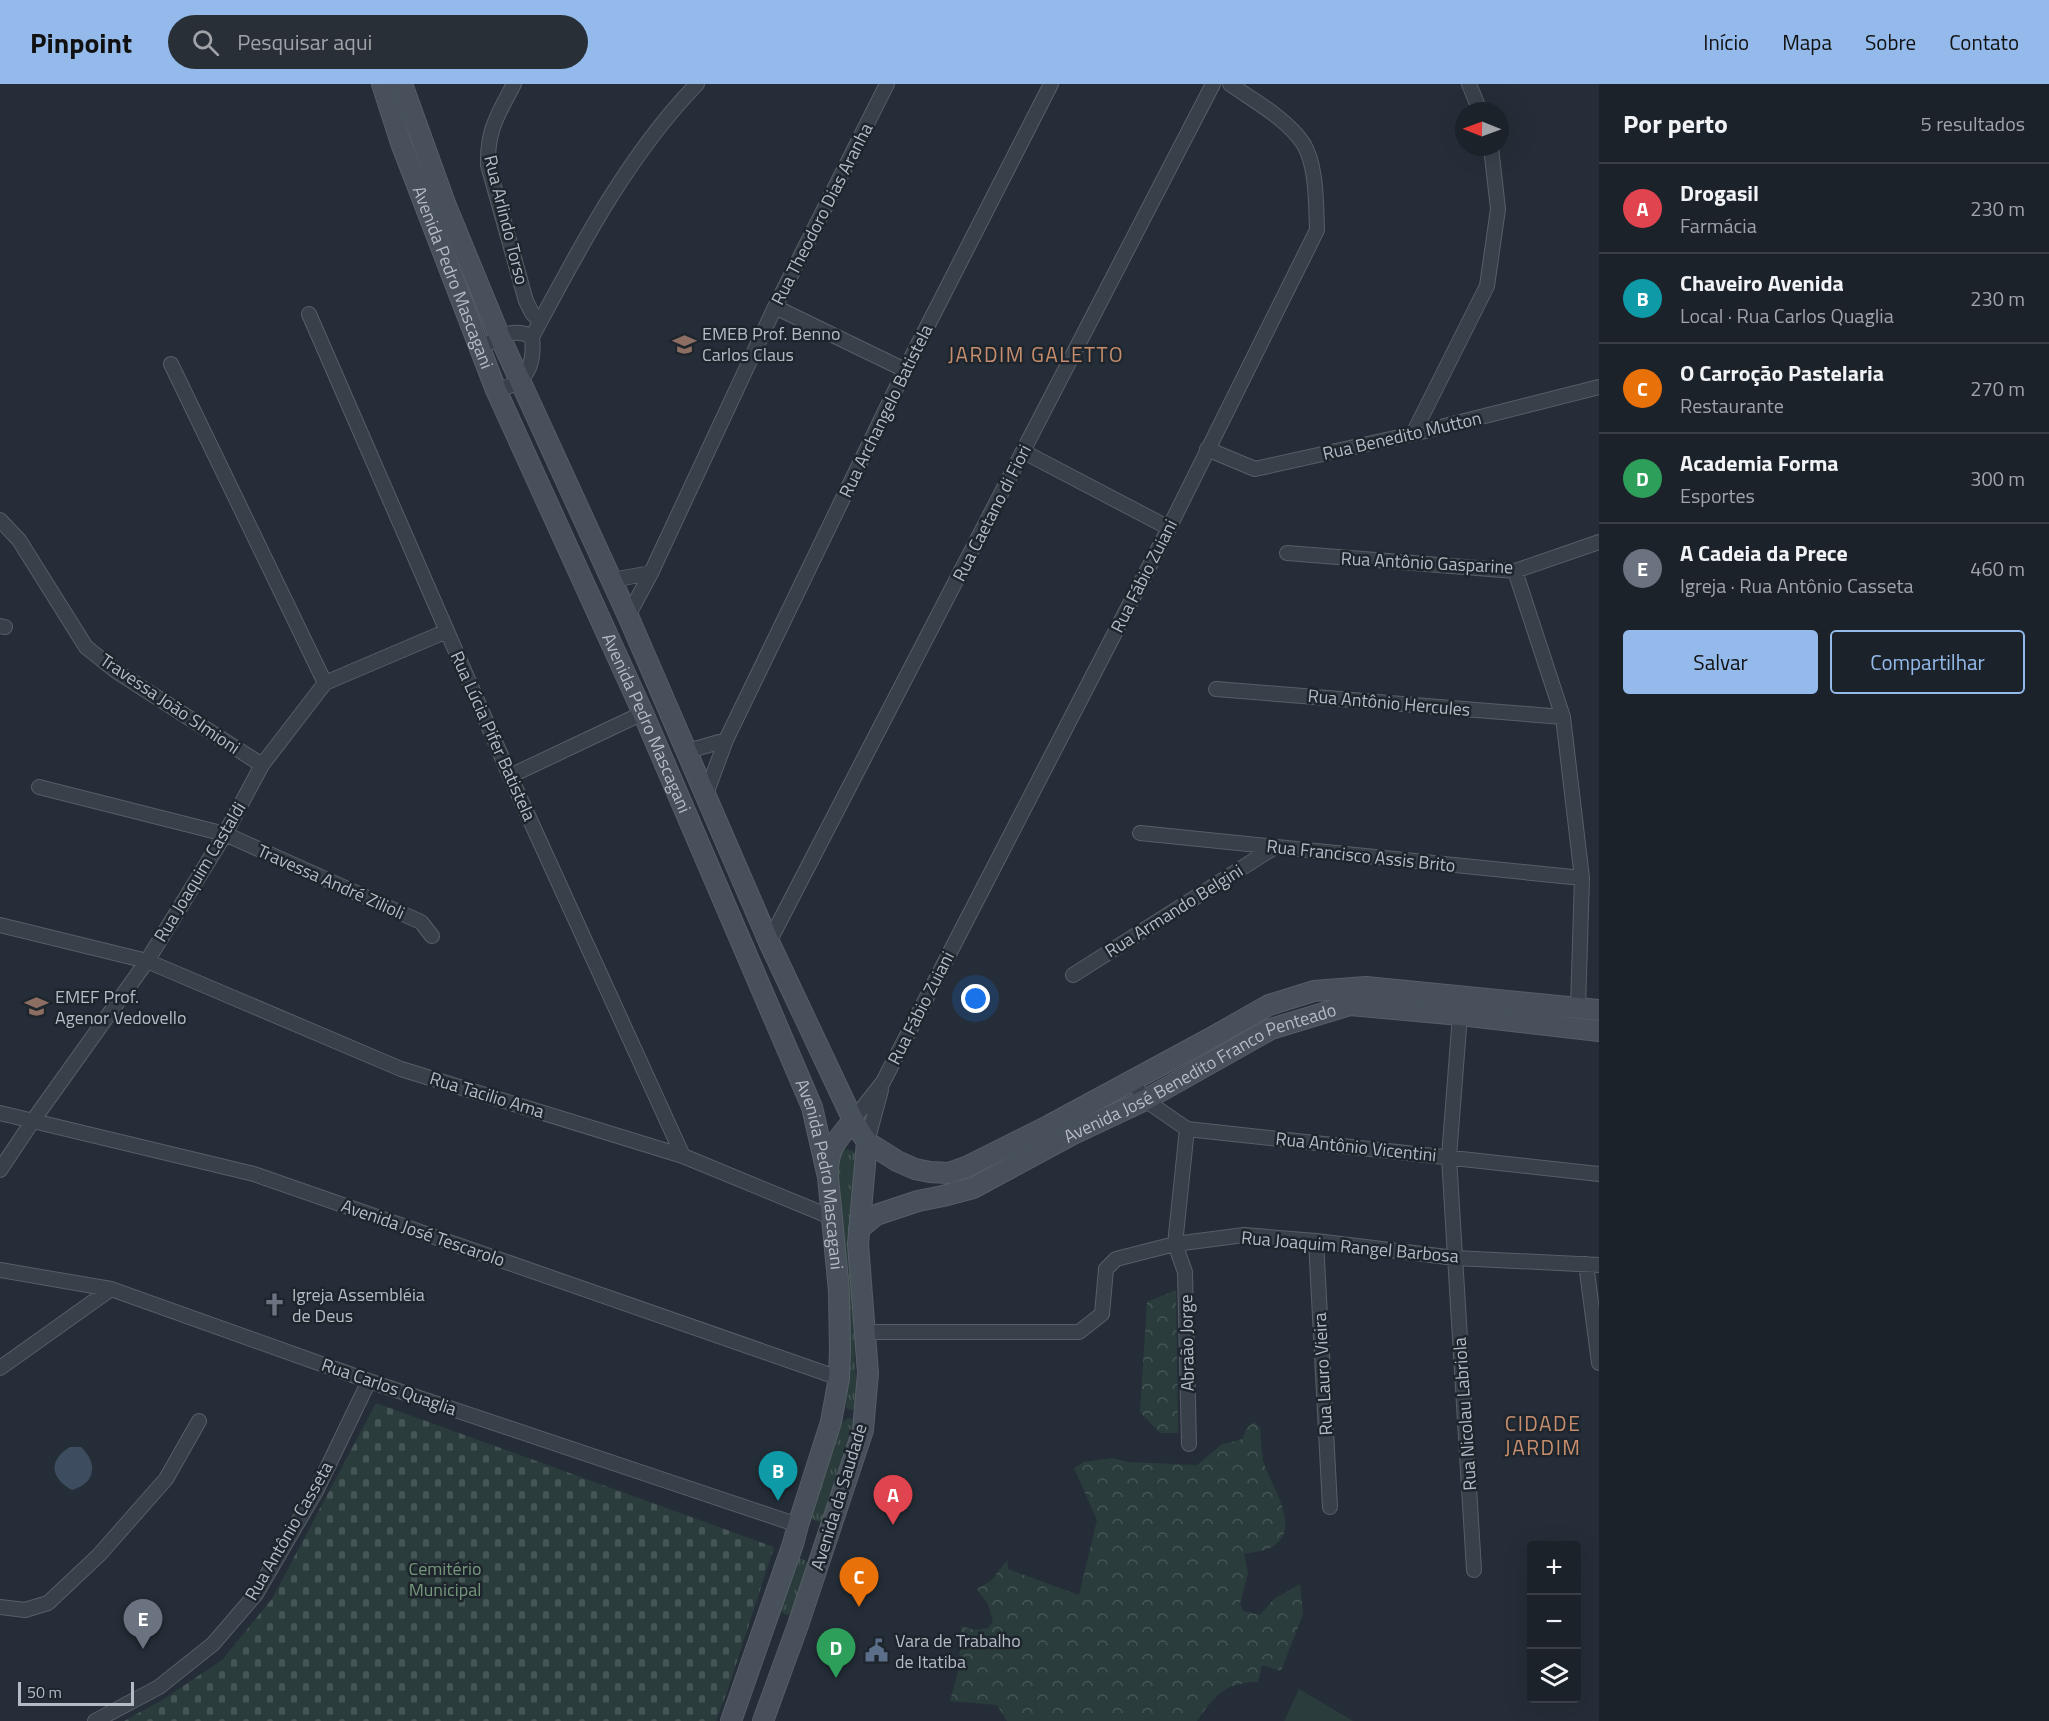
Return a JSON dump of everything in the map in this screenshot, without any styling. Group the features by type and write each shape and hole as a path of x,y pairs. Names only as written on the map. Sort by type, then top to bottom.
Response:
{"main road":[{"name":"Avenida Pedro Mascagani","path":"382,84 400,143 496,390 643,713 812,1107 828,1177 838,1291 839,1378"},
{"name":"Avenida Pedro Mascagani","path":"402,84 446,206 500,337 612,580 770,942 853,1120 867,1142"},
{"name":"Avenida José Benedito Franco Penteado","path":"867,1142 897,1161 915,1169 930,1173 949,1173 999,1151 1269,1005 1314,991 1366,987 1599,1010"},
{"path":"1529,1023 1531,1003"},
{"name":"Avenida José Benedito Franco Penteado","path":"859,1229 876,1215 886,1211 973,1188 1073,1134 1145,1100 1271,1029 1350,1005 1599,1031"},
{"path":"828,1177 828,1154 853,1120"},
{"name":"Avenida da Saudade","path":"763,1721 798,1625 863,1430 868,1373 859,1229 867,1142"},
{"name":"Avenida da Saudade","path":"731,1721 793,1544 831,1422 839,1378"},
{"path":"798,1525 810,1533 822,1554"},
{"path":"768,1615 777,1624 798,1625"},
{"path":"751,1666 763,1667 772,1671 778,1680"}],"street":[{"name":"Rua Arlindo Torso","path":"514,84 496,116 487,145 488,165 526,301 532,313 540,321"},
{"path":"496,390 506,388 520,380 529,370 534,355 532,337 607,202 672,111 697,84"},
{"name":"Rua Theodoro Dias Aranha","path":"628,616 651,573 775,307 887,84"},
{"name":"Rua Archangelo Batistela","path":"706,794 726,740 905,370 1052,84"},
{"name":"Rua Caetano di Fiori","path":"770,942 1213,84"},
{"name":"Rua Fábio Zuiani","path":"853,1120 883,1082 1168,528 1317,230 1314,176 1303,144 1283,122 1230,84"},
{"path":"1469,84 1476,102"},
{"path":"1413,434 1487,286 1498,209 1492,156"},
{"path":"775,307 905,370"},
{"name":"Rua Lúcia Pifer Batistela","path":"309,314 510,776 683,1156"},
{"path":"480,349 510,333 523,332 532,337"},
{"path":"171,364 325,683"},
{"name":"Rua Benedito Mutton","path":"1207,449 1255,470 1598,391"},
{"path":"1024,452 1168,528"},
{"name":"Travessa João SImioni","path":"0,520 19,540 87,647 116,671 262,765"},
{"name":"Rua Antônio Gasparine","path":"1287,553 1515,571 1599,542"},
{"path":"1515,571 1563,717 1582,878 1578,1007"},
{"path":"612,580 651,573"},
{"name":"Rua Joaquim Castaldi","path":"0,1170 147,962 225,834 262,765 325,683 447,631"},
{"name":"Rua Antônio Hercules","path":"1216,689 1563,717"},
{"path":"510,776 643,713"},
{"path":"688,751 726,740"},
{"name":"Travessa André Zilioli","path":"39,787 225,834 421,922 432,936"},
{"name":"Rua Francisco Assis Brito","path":"1140,832 1582,878"},
{"name":"Rua Armando Belgini","path":"1073,975 1275,847"},
{"name":"Rua Tacilio Ama","path":"0,925 147,962 401,1069 683,1156 831,1217"},
{"name":"Rua Nicolau Labriola","path":"1460,1015 1449,1157 1474,1570"},
{"name":"Rua Antônio Vicentini","path":"1132,1080 1145,1100 1187,1129 1599,1174"},
{"name":"Rua Fábio Zuiani","path":"867,1142 883,1082"},
{"name":"Avenida José Tescarolo","path":"0,1113 254,1174 839,1378"},
{"path":"1175,1244 1187,1129"},
{"name":"Rua Joaquim Rangel Barbosa","path":"866,1332 1079,1332 1102,1314 1106,1269 1116,1259 1175,1244 1244,1235 1316,1241 1455,1258 1592,1265"},
{"name":"Rua Lauro Vieira","path":"1316,1241 1330,1507"},
{"name":"Abraão Jorge","path":"1175,1244 1185,1272 1189,1444"},
{"path":"1592,1265 1599,1364"},
{"name":"Rua Carlos Quaglia","path":"0,1270 111,1289 369,1381 798,1525"},
{"path":"0,1368 111,1289"},
{"name":"Rua Antônio Casseta","path":"95,1721 159,1687 213,1644 256,1594 316,1491 369,1381"},
{"path":"0,1607 25,1610 48,1603 99,1555 166,1479 199,1421"}],"green space":[{"path":"846,1149 853,1151 858,1158 849,1241 857,1399 857,1408 851,1410 846,1408 849,1355 835,1163"},
{"path":"1176,1290 1178,1433 1160,1433 1140,1412 1147,1302"},
{"name":"Cemitério Municipal","path":"376,1403 774,1547 716,1721 124,1721 164,1699 222,1660 272,1599"},
{"path":"848,1418 853,1419 856,1423 825,1521 817,1521 812,1519 811,1511 843,1422"},
{"path":"1254,1422 1260,1428 1263,1460 1281,1503 1285,1526 1282,1536 1275,1545 1244,1554 1248,1573 1240,1604 1243,1611 1260,1615 1274,1599 1300,1584 1303,1614 1281,1671 1262,1665 1258,1682 1237,1685 1222,1692 1197,1721 1007,1721 997,1705 950,1701 959,1668 961,1626 974,1630 988,1628 993,1622 988,1604 977,1589 992,1580 1007,1560 1008,1569 1079,1595 1097,1520 1074,1468 1084,1462 1112,1458 1128,1462 1197,1465 1221,1445 1242,1439 1247,1428"},
{"path":"798,1558 810,1565 791,1614 786,1615 778,1609"},
{"path":"1299,1689 1353,1721 1284,1721"}],"water":[{"path":"70,1447 81,1447 92,1466 90,1478 86,1483 72,1490 59,1480 54,1469 58,1458"}],"place":[{"name":"EMEB Prof. Benno Carlos Claus","path":"684,344"},
{"name":"EMEF Prof. Agenor Vedovello","path":"37,1007"},
{"name":"Igreja Assembléia de Deus","path":"274,1305"},
{"name":"Chaveiro Avenida","path":"778,1501"},
{"name":"Drogasil","path":"893,1525"},
{"name":"O Carroção Pastelaria","path":"859,1607"},
{"name":"A Cadeia da Prece","path":"143,1649"},
{"name":"Vara de Trabalho de Itatiba","path":"877,1651"},
{"name":"Academia Forma","path":"836,1678"}],"district":[{"name":"JARDIM GALETTO","path":"1036,355"},
{"name":"CIDADE JARDIM","path":"1543,1436"}]}
